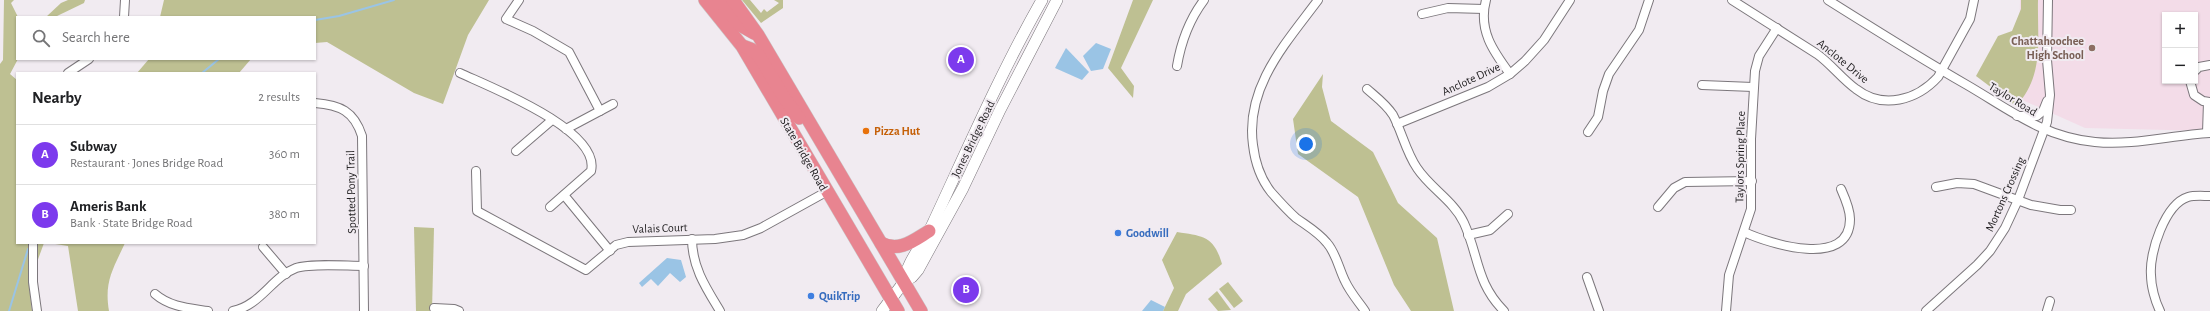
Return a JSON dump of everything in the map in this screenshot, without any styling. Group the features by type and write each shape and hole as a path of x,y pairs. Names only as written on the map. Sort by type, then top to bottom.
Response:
{"highway":[{"name":"State Bridge Road","path":"706,0 742,46 826,192 898,311"},
{"path":"719,0 740,25 758,35"},
{"name":"State Bridge Road","path":"733,0 758,35 921,311"},
{"path":"742,46 751,49 759,56 785,99 827,150"},
{"path":"881,243 890,247 902,246 929,231"},
{"path":"881,283 888,285 904,282"}],"main road":[{"name":"Jones Bridge Road","path":"904,282 906,269 929,231 989,104 1042,0"},
{"name":"Jones Bridge Road","path":"882,311 904,282 912,277 918,270 974,166 1000,110 1057,0"},
{"path":"1000,110 1002,95 1020,61 1027,38 1028,25"},
{"path":"974,166 973,158 977,142 990,115 989,104"}],"street":[{"path":"124,16 125,0"},
{"path":"519,0 506,19 533,31 569,52 600,111"},
{"path":"1177,66 1180,50 1192,16 1204,0"},
{"path":"1318,0 1274,61 1260,87 1252,115 1254,155 1260,174 1270,191 1284,207 1316,231 1328,244 1345,282 1365,311"},
{"path":"1486,0 1484,9 1484,24 1487,39 1510,74"},
{"name":"Anclote Drive","path":"1397,124 1488,87 1510,74 1525,61 1544,40 1570,0"},
{"path":"1588,132 1598,117 1603,91 1609,74 1639,30 1649,0"},
{"name":"Anclote Drive","path":"1732,0 1819,56 1856,90 1876,99 1895,100 1914,96 1931,85 1941,71 1970,19 1974,0"},
{"name":"Taylor Road","path":"1828,0 2016,116 2045,130 2094,142 2111,143 2209,133"},
{"name":"Mortons Crossing","path":"1932,310 1990,251 2005,228 2018,200 2045,130 2050,95 2047,60 2048,0"},
{"path":"1422,14 1448,8 1484,9"},
{"name":"Taylors Spring Place","path":"1726,311 1729,275 1751,208 1753,87 1759,56 1776,28"},
{"path":"70,72 88,60"},
{"path":"2198,68 2210,65"},
{"path":"460,73 541,112 576,136 590,155 593,163 591,171 550,207"},
{"path":"2191,84 2194,95 2209,102 2209,133"},
{"path":"1702,85 1753,87"},
{"path":"1367,90 1384,104 1397,124 1416,168 1458,213 1468,235 1478,271 1486,289 1504,311"},
{"path":"2016,116 2037,116 2043,111 2050,95"},
{"name":"Spotted Pony Trail","path":"316,103 334,105 345,110 354,117 362,136 364,311"},
{"path":"566,130 613,104"},
{"path":"516,151 552,120"},
{"name":"Valais Court","path":"476,171 477,211 586,270 616,245 628,242 732,238 753,232 826,192"},
{"path":"1658,207 1674,188 1685,182 1752,181"},
{"path":"1936,187 1957,183 1974,184 2045,208 2071,210"},
{"path":"1744,232 1758,239 1790,246 1819,249 1834,246 1845,236 1849,227 1850,217 1842,189"},
{"path":"564,195 610,251"},
{"path":"2160,311 2151,275 2152,259 2164,224 2170,211 2183,200 2188,197 2210,196"},
{"path":"1468,235 1490,230 1508,214"},
{"path":"692,239 693,258 698,272 720,311"},
{"path":"33,244 33,282 37,311"},
{"path":"263,247 286,274"},
{"path":"233,311 258,299 286,274 296,268 364,266"},
{"path":"1587,278 1598,311"},
{"path":"155,294 172,305 208,311"},
{"path":"258,299 263,306"},
{"path":"2047,311 2050,301"},
{"path":"434,308 454,309 459,311"}],"shaded area":[{"name":"Chattahoochee High School","path":"2020,0 2210,0 2210,131 2085,128 2018,98"}],"green space":[{"path":"4,0 14,0 11,3 18,16 16,16 16,60 17,60 10,74 16,79 16,244 44,244 29,284 32,311 0,311 0,64 3,60"},
{"path":"68,0 85,0 84,3 57,16 47,16 61,3"},
{"path":"164,0 489,0 468,35 443,104 414,93 327,42 316,43 316,16 160,16"},
{"path":"742,0 750,0 761,13 764,9 767,12 779,3 774,0 783,0 783,8 761,23"},
{"path":"1133,0 1153,0 1121,68 1134,86 1133,98 1108,68"},
{"path":"2021,0 2038,0 2038,56 2032,82 2016,106 1976,76 1998,36 2012,31 2021,9"},
{"path":"148,60 250,60 240,72 138,72"},
{"path":"1323,74 1322,87 1331,121 1373,152 1398,203 1437,238 1454,311 1411,311 1394,285 1358,197 1298,154 1293,119"},
{"path":"414,227 434,228 432,311 416,311"},
{"path":"1177,232 1201,236 1206,239 1215,248 1222,264 1186,294 1178,311 1163,311 1174,288 1162,260"},
{"path":"55,244 125,244 113,268 109,284 109,311 78,311 68,246"},
{"path":"1228,282 1243,301 1234,308 1219,289"},
{"path":"1217,291 1231,310 1218,311 1208,299"}],"water":[{"path":"1096,43 1111,49 1103,69 1091,71 1083,56"},
{"path":"1066,48 1089,72 1082,80 1055,68"},
{"path":"667,258 681,260 686,277 680,282 670,273 658,286 651,279 642,287 639,283"},
{"path":"1151,300 1165,307 1163,311 1142,311"}],"waterway":[{"path":"316,20 339,16 394,0"},
{"path":"203,72 218,60"},
{"path":"9,311 28,249"}],"place":[{"name":"Chattahoochee High School","path":"2092,48"},
{"name":"Subway","path":"961,60"},
{"name":"Pizza Hut","path":"866,131"},
{"name":"Goodwill","path":"1118,233"},
{"name":"Ameris Bank","path":"966,290"},
{"name":"QuikTrip","path":"811,296"}]}
